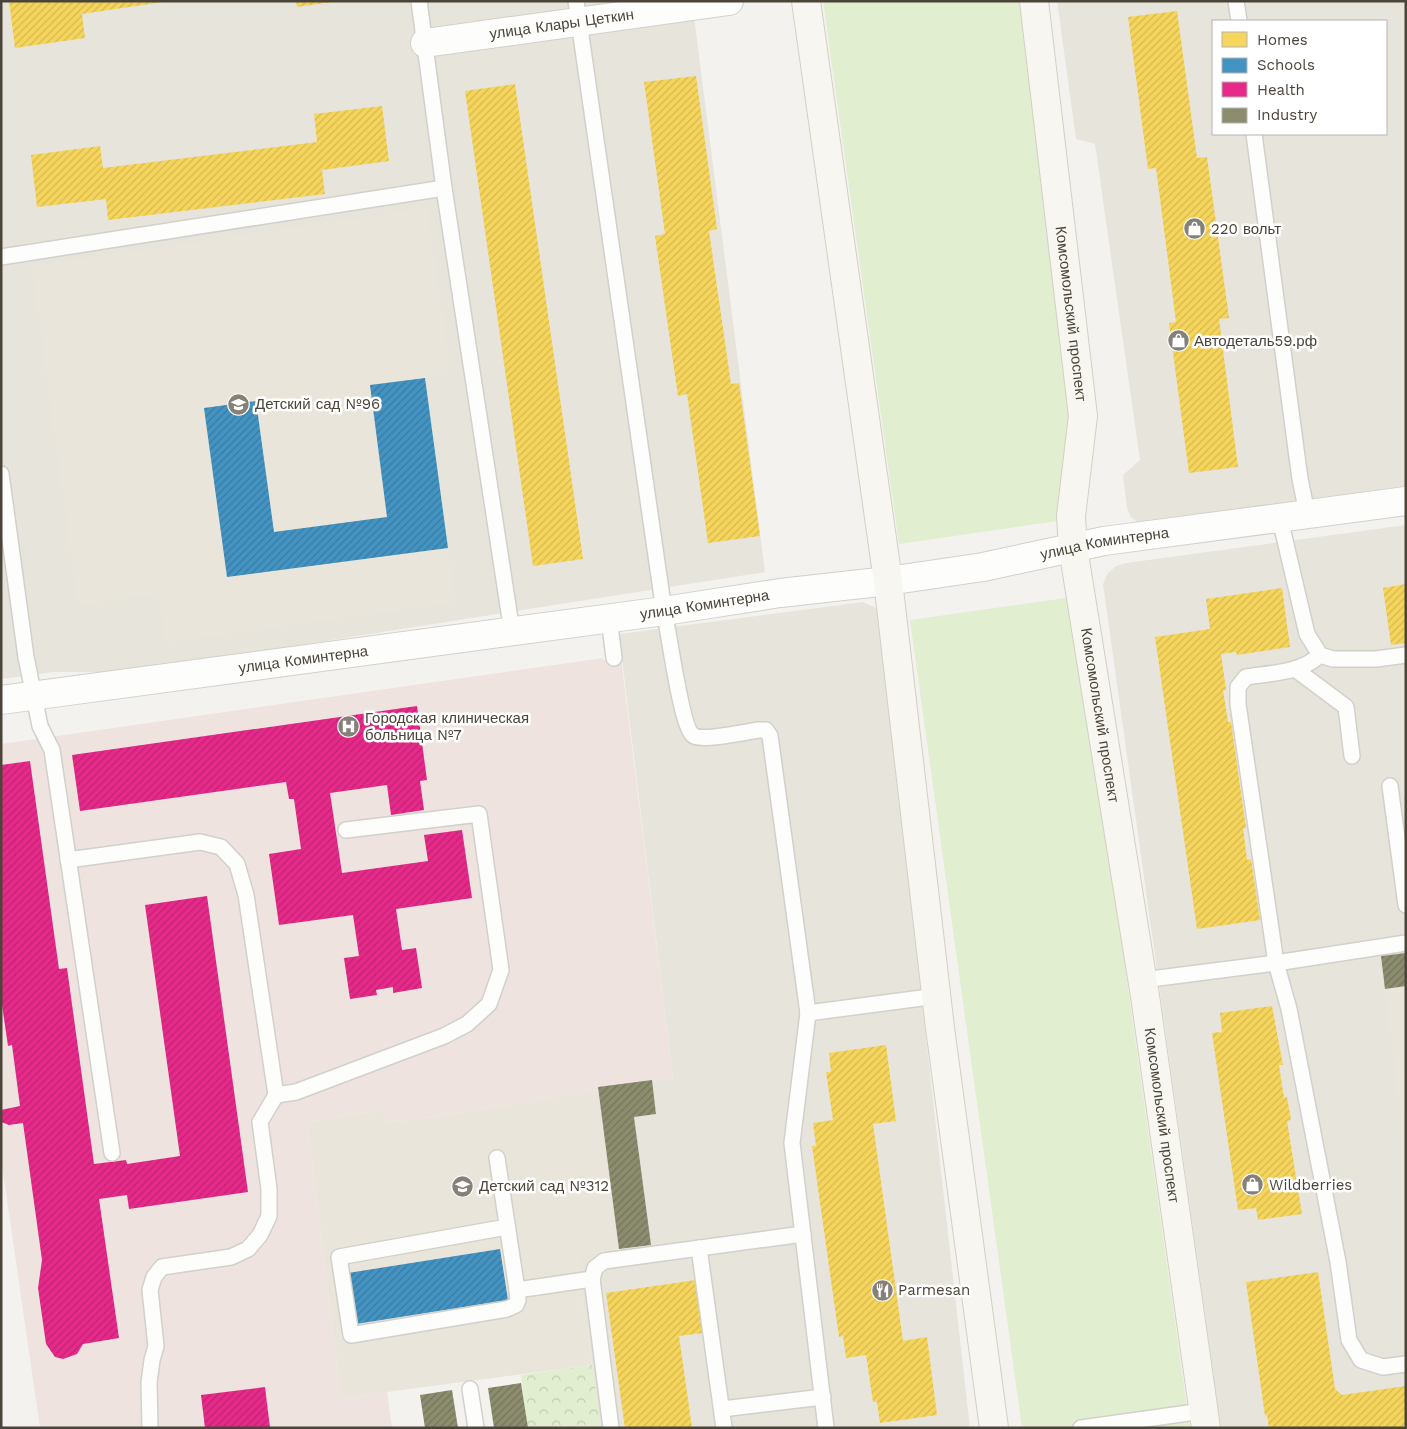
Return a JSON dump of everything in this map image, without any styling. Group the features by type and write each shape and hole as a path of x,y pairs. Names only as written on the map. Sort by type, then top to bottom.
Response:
{"street":[{"name":"улица Клары Цеткин","path":"425,43 577,12 728,1"},
{"path":"806,1 888,581 936,996 994,1428"},
{"name":"Комсомольский проспект","path":"1034,1 1083,416 1071,516 1073,548 1143,980 1205,1420"},
{"name":"улица Коминтерна","path":"1,700 512,632 780,593 888,581 983,567 1104,541 1406,501"}],"lane":[{"path":"419,1 444,188 512,632"},
{"path":"1236,1 1239,20"},
{"path":"577,12 664,611 683,716 687,729 694,736 704,737 759,730 766,730 770,736 808,1013 792,1143 826,1428"},
{"path":"1254,135 1300,479 1307,513"},
{"path":"1,257 444,188"},
{"path":"1,474 26,657 40,726 52,750 112,1153"},
{"path":"1280,519 1307,634 1320,655 1334,660 1376,660 1406,655"},
{"path":"609,618 614,658"},
{"path":"1320,655 1312,663 1294,670 1246,676 1238,687 1238,704 1276,963 1291,1019 1338,1262 1349,1340 1360,1360 1383,1367 1406,1364"},
{"path":"1294,670 1346,707 1352,756"},
{"path":"1390,786 1406,905"},
{"path":"276,1095 296,1092 444,1036 467,1024 489,1004 501,970 479,814 346,830"},
{"path":"68,860 200,842 221,847 237,864 246,895 276,1095 260,1122 269,1189 269,1216 260,1236 248,1249 231,1257 162,1267 154,1276 150,1290 156,1346 149,1383 150,1428"},
{"path":"1143,980 1276,963 1406,943"},
{"path":"808,1013 936,996"},
{"path":"498,1158 518,1300 516,1306 351,1335 338,1257 507,1227"},
{"path":"612,1428 592,1279 595,1268 604,1260 803,1234"},
{"path":"699,1248 724,1428"},
{"path":"516,1290 592,1279"},
{"path":"470,1389 476,1428"},
{"path":"722,1409 823,1397"},
{"path":"1081,1428 1205,1420"}],"shaded area":[{"path":"1,1 692,1 765,572 128,672 53,672 1,679"},
{"path":"1057,1 1406,1 1406,489 1147,524 1138,523 1131,517 1127,508 1123,475 1140,460 1095,144 1076,139"},
{"name":"Детский сад №96","path":"427,208 450,373 425,378 455,602 165,643 158,594 78,605 32,267"},
{"path":"1406,525 1406,1428 1221,1428 1103,584 1108,573 1116,566 1126,563"},
{"path":"863,602 874,607 878,612 970,1428 601,1428 578,1266 585,1254 650,1245 634,1117 656,1114 652,1080 673,1078 619,634"},
{"path":"603,658 603,660 621,658 673,1078 436,1117 386,1122 383,1110 307,1122 341,1398 387,1392 392,1428 40,1428 1,1158 1,744"},
{"path":"1406,986 1406,1155 1385,989"},
{"name":"Детский сад №312","path":"599,1090 619,1249 586,1254 578,1266 592,1365 341,1398 307,1122 384,1110 386,1122 436,1117"}],"green space":[{"path":"823,1 1022,1 1071,379 1065,520 899,544"},
{"path":"1073,597 1190,1428 1022,1428 910,620"},
{"path":"592,1365 601,1428 528,1428 521,1375"}],"building: Homes":[{"path":"9,1 163,2 82,14 85,38 15,48"},
{"path":"296,1 333,1 333,2 297,7"},
{"path":"1177,11 1197,158 1207,157 1229,318 1219,319 1238,467 1189,473 1169,323 1176,322 1156,168 1148,169 1128,17"},
{"path":"696,76 717,229 709,231 731,384 739,383 760,536 708,543 687,394 678,396 655,236 665,234 644,82"},
{"path":"515,84 583,559 533,566 465,91"},
{"path":"382,106 389,161 322,170 325,194 108,220 106,199 37,207 31,155 100,146 103,168 317,142 314,114"},
{"path":"1406,584 1406,643 1391,645 1383,588"},
{"path":"1282,588 1290,647 1237,655 1236,652 1221,654 1226,690 1223,690 1228,722 1231,722 1246,828 1243,828 1247,860 1251,859 1260,920 1197,929 1155,637 1210,629 1206,599"},
{"path":"1272,1006 1283,1065 1279,1065 1284,1098 1287,1097 1291,1120 1287,1121 1302,1214 1258,1220 1256,1208 1238,1210 1212,1033 1222,1032 1220,1013"},
{"path":"886,1045 896,1121 873,1124 903,1341 927,1337 937,1415 880,1423 877,1402 873,1402 866,1355 846,1358 843,1336 839,1337 812,1146 816,1146 813,1123 833,1120 826,1072 831,1072 829,1053"},
{"path":"1318,1272 1335,1389 1342,1395 1406,1386 1406,1428 1269,1428 1267,1415 1265,1416 1246,1282"},
{"path":"696,1280 703,1333 679,1336 692,1428 625,1428 606,1293"}],"building: Schools":[{"path":"425,378 448,548 227,577 204,408 256,401 274,532 387,517 370,385"},
{"path":"500,1249 508,1300 356,1324 348,1273"}],"building: Health":[{"path":"417,706 427,780 420,781 424,810 391,815 387,785 330,793 342,873 428,861 424,835 462,830 472,898 396,909 402,950 416,948 422,988 393,993 393,987 376,990 377,995 350,999 344,958 359,956 353,915 279,925 269,854 301,849 294,799 289,799 286,782 80,811 72,755"},
{"path":"30,761 59,969 67,968 94,1164 126,1160 127,1164 180,1156 145,905 207,896 248,1192 129,1209 127,1195 99,1199 119,1338 83,1344 77,1354 63,1359 55,1357 46,1344 38,1288 42,1260 23,1123 9,1125 1,1122 1,1110 20,1106 12,1045 8,1046 1,998 1,765"},
{"path":"265,1387 270,1428 205,1428 201,1395"}],"building: Industry":[{"path":"1406,953 1406,986 1385,989 1381,956"},
{"path":"652,1080 656,1114 634,1117 651,1245 619,1249 598,1087"},
{"path":"521,1383 528,1428 494,1428 488,1388"},
{"path":"452,1390 458,1428 425,1428 420,1395"}],"place":[{"name":"220 вольт","path":"1195,229"},
{"name":"Автодеталь59.рф","path":"1178,341"},
{"name":"Детский сад №96","path":"239,404"},
{"name":"Городская клиническая больница №7","path":"349,727"},
{"name":"Wildberries","path":"1253,1185"},
{"name":"Детский сад №312","path":"463,1186"},
{"name":"Parmesan","path":"882,1290"}]}
